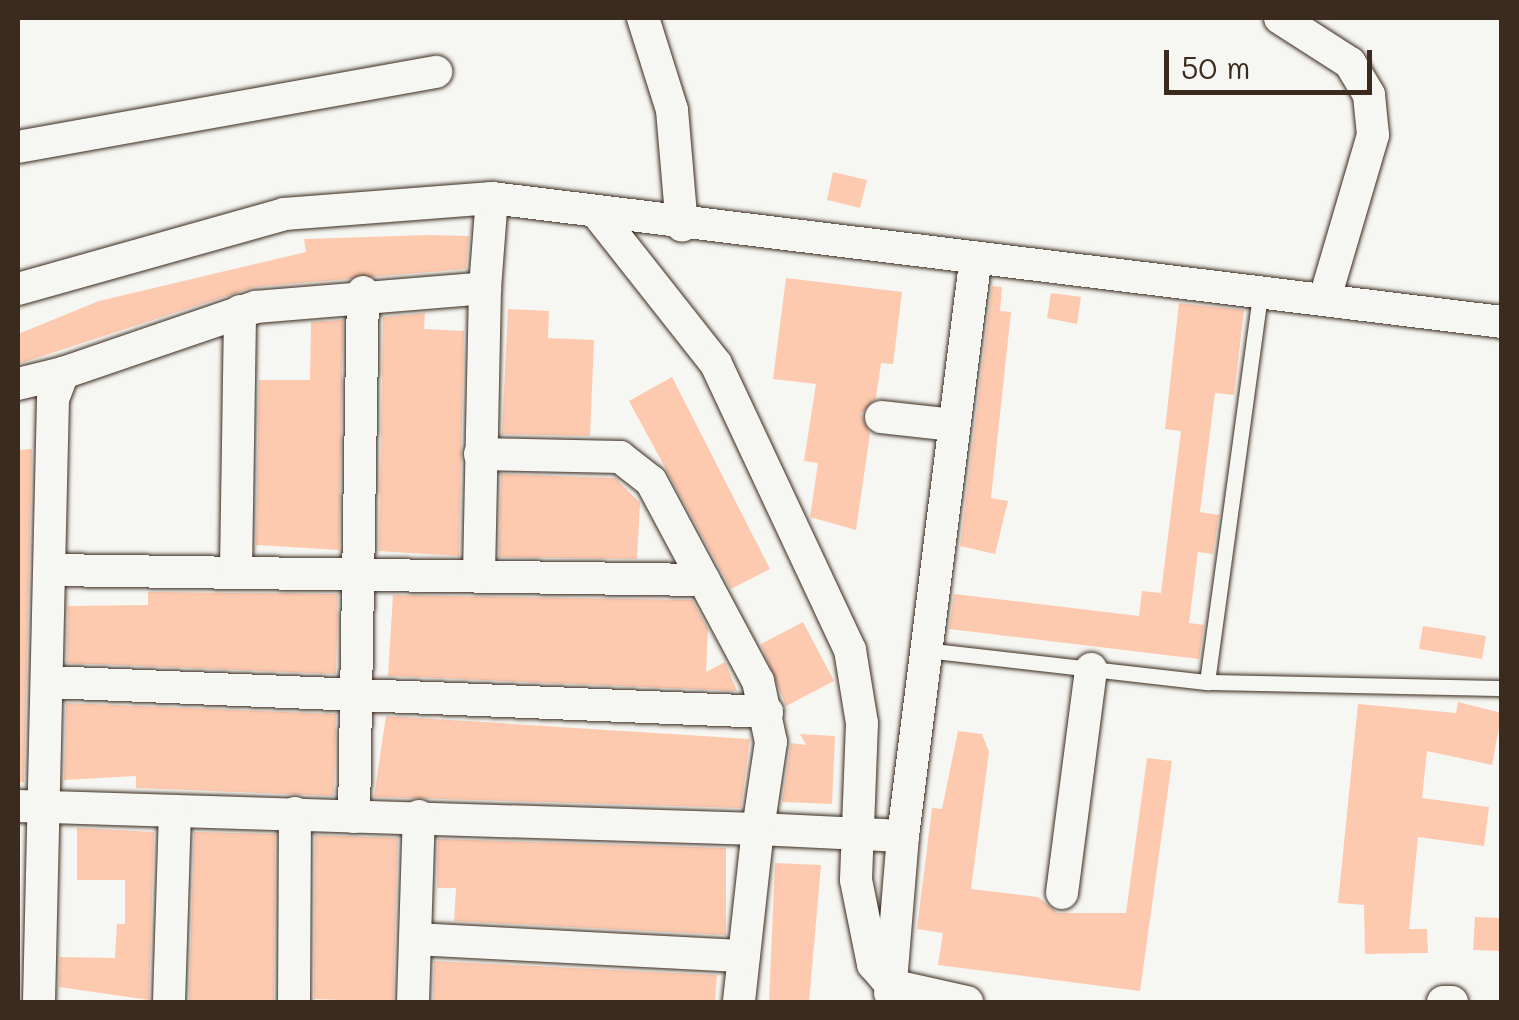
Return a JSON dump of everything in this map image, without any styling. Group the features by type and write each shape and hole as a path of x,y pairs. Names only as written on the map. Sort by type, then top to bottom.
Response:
{"street":[{"path":"643,18 672,110 682,226"},
{"path":"1280,18 1350,63 1369,95 1373,134 1326,295"},
{"path":"18,147 436,72"},
{"path":"18,289 284,214 492,198 600,217 975,263 1262,286 1502,322"},
{"path":"480,575 485,288 492,198"},
{"path":"600,217 716,364 850,650 862,723 856,833 864,940 889,994"},
{"path":"889,994 924,650 975,263"},
{"path":"18,384 63,373 240,312 363,292 485,288"},
{"path":"354,817 363,292"},
{"path":"236,570 240,312"},
{"path":"39,1002 33,806 48,682 52,399 63,373"},
{"path":"881,417 954,424"},
{"path":"480,454 634,461 704,580 767,712 739,1002"},
{"path":"52,570 704,580"},
{"path":"1062,892 1090,669"},
{"path":"48,682 767,712"},
{"path":"33,806 175,813 419,816 903,836"},
{"path":"168,1002 175,813"},
{"path":"294,1002 295,813"},
{"path":"413,1002 419,816"},
{"path":"416,939 744,956"},
{"path":"889,994 968,1002"},
{"path":"1443,1002 1452,1002"}],"lane":[{"path":"1208,682 1262,286"},
{"path":"924,650 1208,682 1502,688"}],"building":[{"path":"833,172 867,180 860,208 827,200"},
{"path":"469,236 466,269 254,287 18,364 18,334 99,301 306,252 304,239"},
{"path":"786,278 902,292 893,364 881,363 876,398 861,414 870,434 856,530 810,517 818,463 804,461 816,384 773,379"},
{"path":"992,286 1002,287 1000,311 1011,312 991,498 1008,501 995,554 960,546"},
{"path":"1051,293 1081,297 1077,324 1047,318"},
{"path":"1179,303 1244,310 1234,395 1215,393 1200,512 1219,515 1213,554 1198,552 1189,623 1204,625 1199,659 949,629 954,594 1139,616 1142,591 1161,593 1181,431 1165,429"},
{"path":"508,309 549,311 548,338 594,340 590,436 502,434"},
{"path":"425,313 424,329 464,331 459,556 379,551 383,317"},
{"path":"343,320 339,550 256,545 259,380 310,380 311,322"},
{"path":"672,377 770,569 731,589 629,401"},
{"path":"32,449 24,782 18,783 18,450"},
{"path":"501,474 615,478 640,503 637,559 499,557"},
{"path":"148,592 338,594 336,674 67,663 68,606 148,605"},
{"path":"393,595 692,600 708,629 706,672 725,662 737,691 388,676"},
{"path":"803,622 834,681 786,706 761,644"},
{"path":"1423,626 1486,636 1482,659 1419,649"},
{"path":"1458,702 1502,713 1492,765 1427,751 1422,798 1489,807 1484,846 1418,837 1409,929 1427,929 1428,953 1365,954 1364,905 1338,903 1358,704 1456,713"},
{"path":"66,703 336,714 334,796 136,788 136,776 64,780"},
{"path":"386,716 750,739 741,808 374,797"},
{"path":"958,731 982,734 989,752 971,889 1038,897 1058,913 1126,913 1147,758 1172,761 1140,991 938,965 943,933 917,929 932,808 942,809"},
{"path":"800,734 835,736 832,804 782,802 791,743 806,745"},
{"path":"77,828 154,832 149,1000 59,987 60,957 115,958 117,924 125,924 125,880 77,880"},
{"path":"194,832 275,834 274,1002 189,1002"},
{"path":"315,835 398,838 393,1002 314,999"},
{"path":"438,839 726,848 726,935 454,921 456,888 437,888"},
{"path":"775,863 821,865 809,1002 769,1002"},
{"path":"1475,917 1502,918 1502,951 1473,950"},
{"path":"434,961 717,975 715,1002 433,1002"}]}
